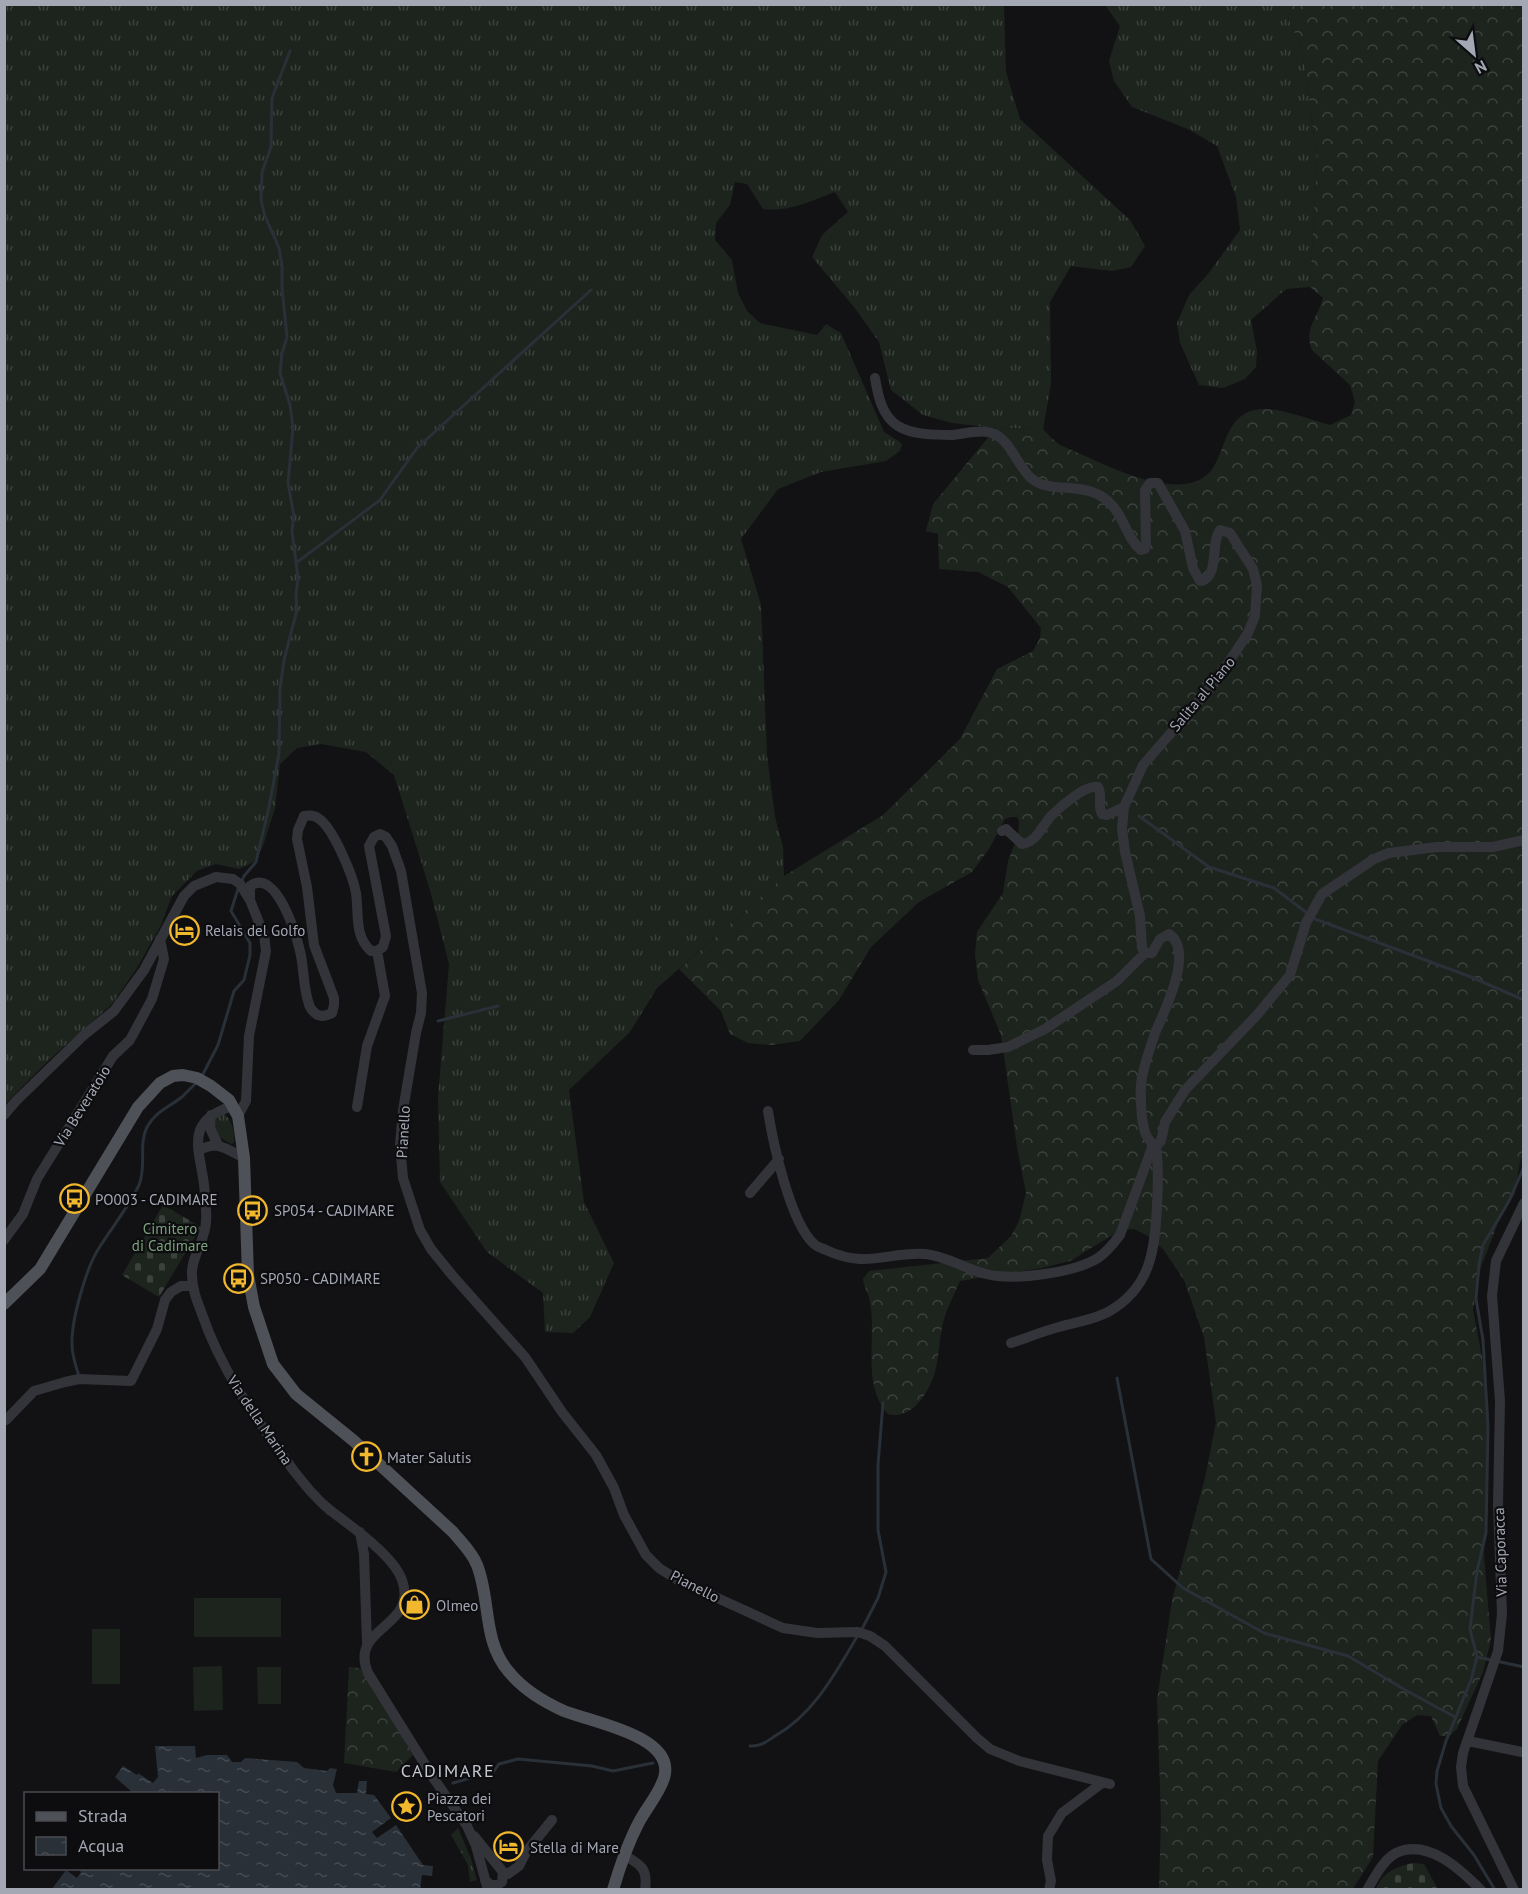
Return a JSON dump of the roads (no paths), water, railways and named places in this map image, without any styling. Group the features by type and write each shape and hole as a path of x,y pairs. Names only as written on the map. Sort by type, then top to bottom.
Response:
{"main road":[{"path":"4,1304 40,1269 138,1107 147,1096 160,1083 173,1076 183,1075 203,1082 217,1091 235,1111 244,1158 250,1286 264,1341 273,1364 296,1394 354,1441 453,1532 466,1547 476,1564 482,1582 489,1634 501,1662 510,1673 528,1691 564,1711 630,1733 652,1745 664,1762 664,1779 624,1855 613,1890"}],"street":[{"name":"Salita al Piano","path":"876,378 881,406 895,424 910,431 951,435 988,431 997,435 1031,478 1043,484 1087,490 1108,501 1141,550 1146,546 1145,490 1150,483 1158,483 1185,531 1194,572 1200,580 1205,580 1209,575 1213,563 1216,536 1220,530 1230,533 1244,551 1253,569 1257,585 1255,616 1248,633 1217,680 1143,765 1124,807 1123,840 1140,916 1145,953"},
{"path":"1002,831 1009,830 1022,844 1030,842 1050,817 1089,787 1098,787 1100,790 1100,811 1104,816 1124,807"},
{"path":"250,900 250,886 260,883 273,890 281,901 299,948 309,1004 313,1012 319,1016 332,1013 334,998 314,945 307,887 297,839 304,816 311,815 318,818 333,837 356,891 360,938 371,951 377,951 385,996 367,1046 357,1107"},
{"name":"Pianello","path":"377,951 383,947 386,936 369,846 374,837 380,834 386,837 392,846 401,871 422,993 421,1012 403,1110 400,1145 403,1178 420,1230 431,1249 452,1275 525,1357 562,1412 596,1455 646,1555 659,1568 678,1580 783,1628 817,1633 858,1632 870,1636 885,1646 990,1749 1019,1761 1106,1784 1062,1813 1048,1836 1047,1860 1051,1881 1049,1890"},
{"path":"768,1111 788,1195 807,1235 815,1245 849,1259 861,1260 924,1254 944,1258 984,1274 999,1277 1059,1271 1088,1263 1113,1245 1120,1235 1154,1145 1161,1141 1165,1122 1185,1090 1250,1023 1290,975 1306,923 1322,894 1374,858 1389,853 1437,847 1493,847 1524,840"},
{"path":"4,1115 84,1035 114,1011 144,970 184,896 195,886 216,877 234,879 240,884 250,900 264,934 266,951 249,1036 246,1101 235,1111 217,1111 206,1119 198,1131 206,1226 193,1264 192,1286 181,1286 171,1292 165,1300 157,1329 130,1381 79,1379 34,1391 6,1420"},
{"path":"973,1050 1008,1047 1045,1029 1117,981 1145,953 1152,953 1160,939 1168,934 1177,946 1177,977 1142,1075 1140,1094 1143,1129 1154,1145 1158,1176 1155,1243 1146,1272 1136,1290 1125,1301 1107,1312 1011,1343"},
{"name":"Via Beveratoio","path":"4,1240 23,1214 37,1179 113,1056 130,1040 152,999 164,959 160,939"},
{"path":"211,1115 210,1128 218,1145"},
{"path":"199,1150 207,1146 218,1145 244,1158"},
{"path":"750,1193 779,1160"},
{"name":"Via Caporacca","path":"1514,1890 1463,1786 1461,1767 1498,1651 1502,1614 1498,1505 1500,1401 1492,1296 1496,1261 1524,1203"},
{"name":"Via della Marina","path":"192,1286 206,1327 241,1398 306,1487 329,1509 360,1532 391,1562 402,1579 404,1595 400,1610 390,1623 367,1643"},
{"path":"360,1532 364,1554 367,1643 363,1658 368,1672 434,1779 467,1826 503,1872 508,1874 519,1866 526,1852 552,1820"},
{"path":"1468,1741 1522,1752"},
{"path":"467,1826 476,1846 487,1885 497,1885 502,1882 503,1872"},
{"path":"1367,1890 1379,1869 1396,1853 1414,1850 1434,1854 1457,1867 1481,1890"},
{"path":"624,1855 641,1865 646,1874 645,1890"}],"water":[{"path":"155,1746 195,1746 196,1758 207,1755 227,1755 232,1762 241,1762 245,1758 297,1762 304,1768 327,1771 330,1768 337,1769 333,1785 336,1793 357,1793 359,1781 367,1781 366,1794 374,1795 391,1818 372,1832 377,1838 396,1825 423,1865 433,1866 432,1876 422,1875 420,1890 52,1889 66,1870 77,1878 81,1872 79,1870 219,1870 219,1792 132,1792 115,1777 123,1766 153,1783 158,1777"}],"waterway":[{"path":"241,883 256,862 269,807 279,753 280,689 284,660 297,610 298,578 292,531 294,516 288,483 293,428 290,405 280,373 282,353 287,337 282,266 279,248 265,216 261,200 262,172 271,147 272,98 290,51"},
{"path":"296,563 380,500 417,448 591,290"},
{"path":"1139,816 1209,867 1274,888 1315,919 1471,977 1524,1000"},
{"path":"202,1076 218,1045 234,991 244,980 250,955 250,943 231,911 238,889"},
{"path":"438,1021 498,1006"},
{"path":"79,1376 74,1361 72,1335 89,1268 139,1185 143,1141 147,1127 158,1114 182,1097 198,1081"},
{"path":"1495,1890 1474,1855 1451,1826 1441,1808 1436,1784 1437,1771 1446,1741 1471,1680 1477,1657 1470,1629 1477,1571 1486,1533 1488,1427 1483,1340 1476,1299 1479,1264 1483,1245 1509,1201 1524,1167"},
{"path":"1117,1378 1151,1559 1183,1588 1264,1633 1348,1656 1455,1717"},
{"path":"862,1629 878,1598 886,1572 878,1530 878,1465 883,1403"},
{"path":"750,1746 766,1742 789,1727 813,1704 858,1635"},
{"path":"1477,1657 1524,1667"},
{"path":"453,1783 494,1771 499,1764 518,1759 592,1766 613,1771 653,1763"}],"place":[{"name":"Relais del Golfo","path":"184,930"},
{"name":"PO003 - CADIMARE","path":"74,1199"},
{"name":"SP054 - CADIMARE","path":"253,1210"},
{"name":"SP050 - CADIMARE","path":"239,1278"},
{"name":"Mater Salutis","path":"366,1457"},
{"name":"Olmeo","path":"415,1605"},
{"name":"Piazza dei Pescatori","path":"406,1807"},
{"name":"Stella di Mare","path":"509,1847"}],"district":[{"name":"CADIMARE","path":"448,1770"}],"park label":[{"name":"Cimitero di Cadimare","path":"170,1236"}]}
